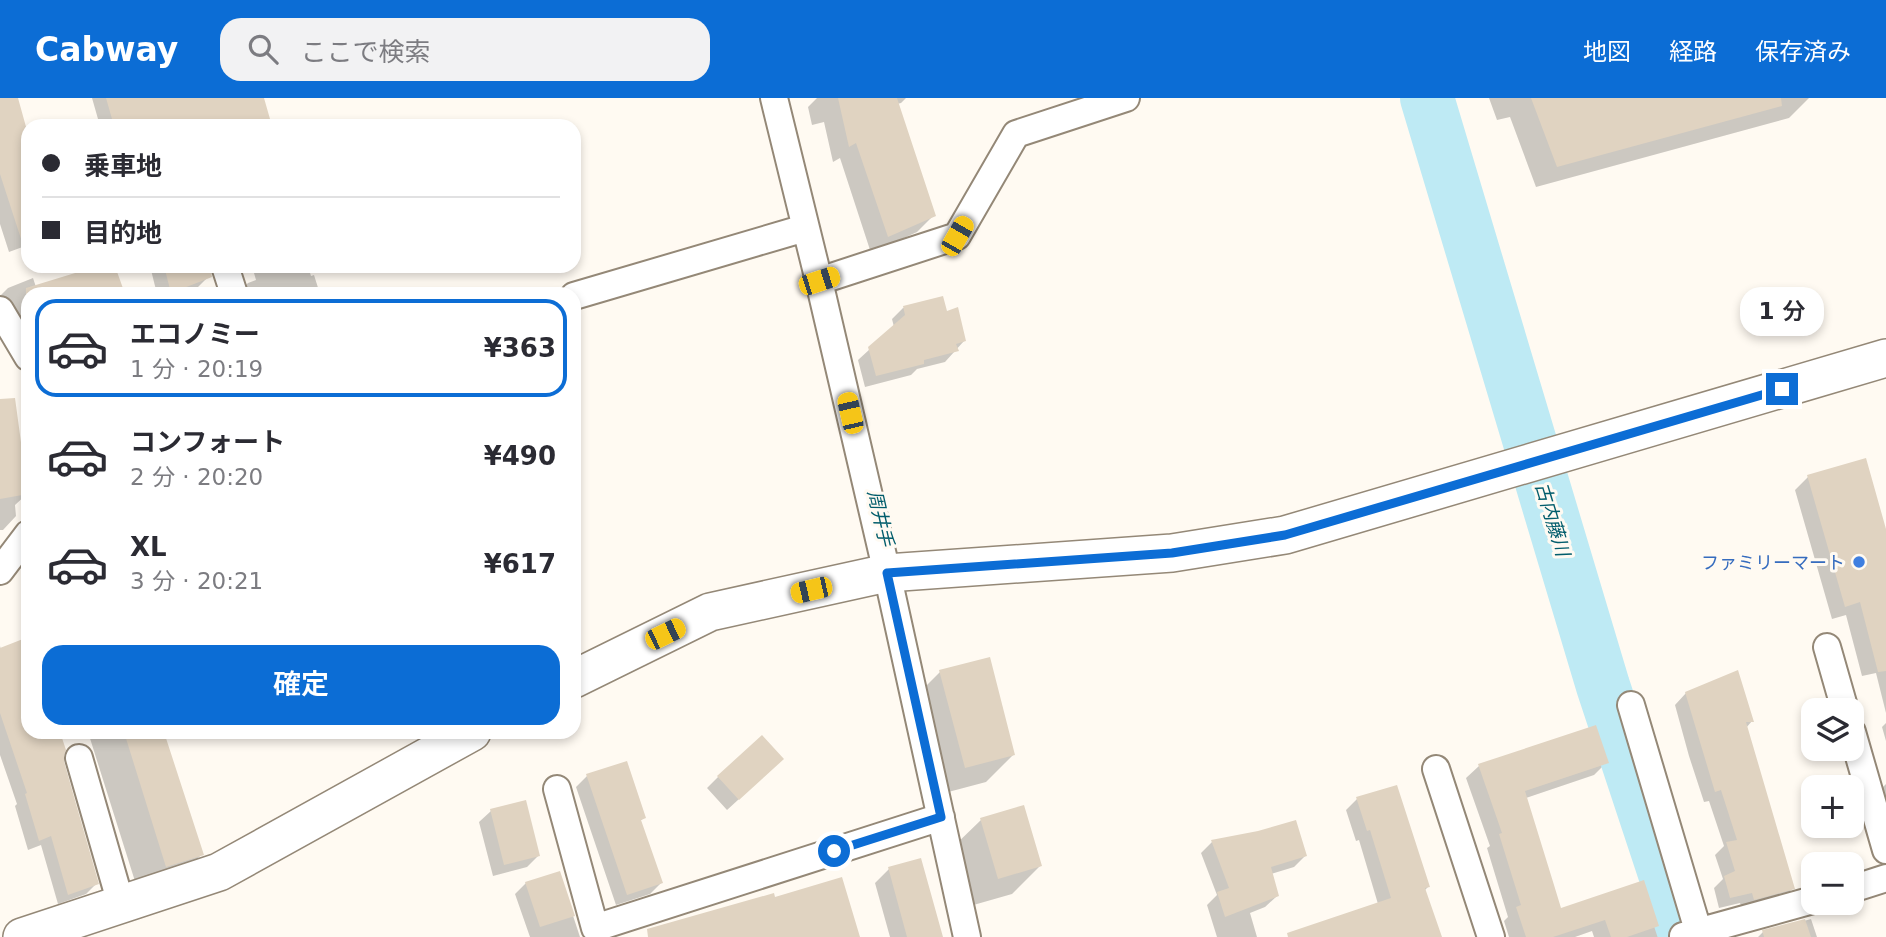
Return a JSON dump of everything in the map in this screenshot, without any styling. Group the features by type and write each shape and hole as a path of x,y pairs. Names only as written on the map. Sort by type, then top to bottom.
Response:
{"street":[{"path":"774,98 887,573 967,937"},
{"path":"819,281 957,236 1016,134 1126,98"},
{"path":"581,294 805,228"},
{"path":"0,310 21,344"},
{"path":"581,676 710,612 887,573 1172,553 1285,535 1886,358"},
{"path":"0,571 21,543"},
{"path":"1827,647 1842,698"},
{"path":"1632,705 1693,935 1801,904"},
{"path":"22,937 219,872 459,739"},
{"path":"79,758 121,904"},
{"path":"1860,761 1886,850"},
{"path":"1436,769 1491,937"},
{"path":"557,789 595,929 941,817"},
{"path":"1864,885 1886,878"}],"building":[{"path":"0,98 18,98 24,119 21,119 21,239 0,174"},
{"path":"106,98 264,98 270,119 112,119"},
{"path":"838,98 897,98 936,216 888,237 856,143 849,147"},
{"path":"1531,98 1781,98 1782,106 1557,167"},
{"path":"75,273 118,273 122,287 29,287"},
{"path":"166,273 211,273 212,277 186,287 169,287"},
{"path":"943,296 947,311 958,307 966,341 956,344 959,351 924,360 924,364 876,376 868,347 905,315 903,306"},
{"path":"15,398 21,442 21,495 0,499 0,399"},
{"name":"ファミリーマート","path":"1866,458 1886,529 1886,671 1878,672 1860,602 1845,607 1807,475"},
{"path":"21,640 21,739 62,739 66,750 64,762 99,884 68,895 51,836 39,841 25,794 27,793 0,713 0,648"},
{"path":"990,657 1015,755 965,768 939,670"},
{"path":"1738,670 1754,722 1746,722 1795,889 1754,900 1752,893 1730,898 1724,876 1735,871 1726,842 1737,840 1721,790 1715,792 1685,692"},
{"path":"1596,725 1609,763 1525,791 1561,908 1644,880 1659,926 1627,937 1611,937 1605,920 1553,937 1526,937 1516,907 1521,905 1499,834 1502,833 1478,764"},
{"path":"762,735 784,759 739,800 717,776"},
{"path":"126,739 166,739 204,855 166,867"},
{"path":"627,761 646,818 641,820 663,883 627,895 586,774"},
{"path":"1397,785 1430,887 1425,888 1442,937 1288,937 1287,933 1391,898 1370,830 1367,831 1356,797"},
{"path":"526,800 540,856 504,865 490,809"},
{"path":"1024,805 1042,866 998,879 980,818"},
{"path":"1296,820 1307,856 1271,867 1279,896 1225,917 1217,892 1229,888 1211,840"},
{"path":"921,858 943,937 907,937 888,867"},
{"path":"560,871 575,916 540,927 525,882"},
{"path":"842,877 860,937 648,937 647,929"},
{"path":"1805,919 1811,937 1764,937 1762,930"}],"waterway":[{"name":"古内藤川","path":"1427,98 1603,686 1686,937"}],"place":[{"name":"ファミリーマート","path":"1859,562"}],"route":[{"path":"834,851 941,817 887,573 1172,553 1285,535 1782,389"}],"water label":[{"name":"周井手","path":"881,518"}]}
